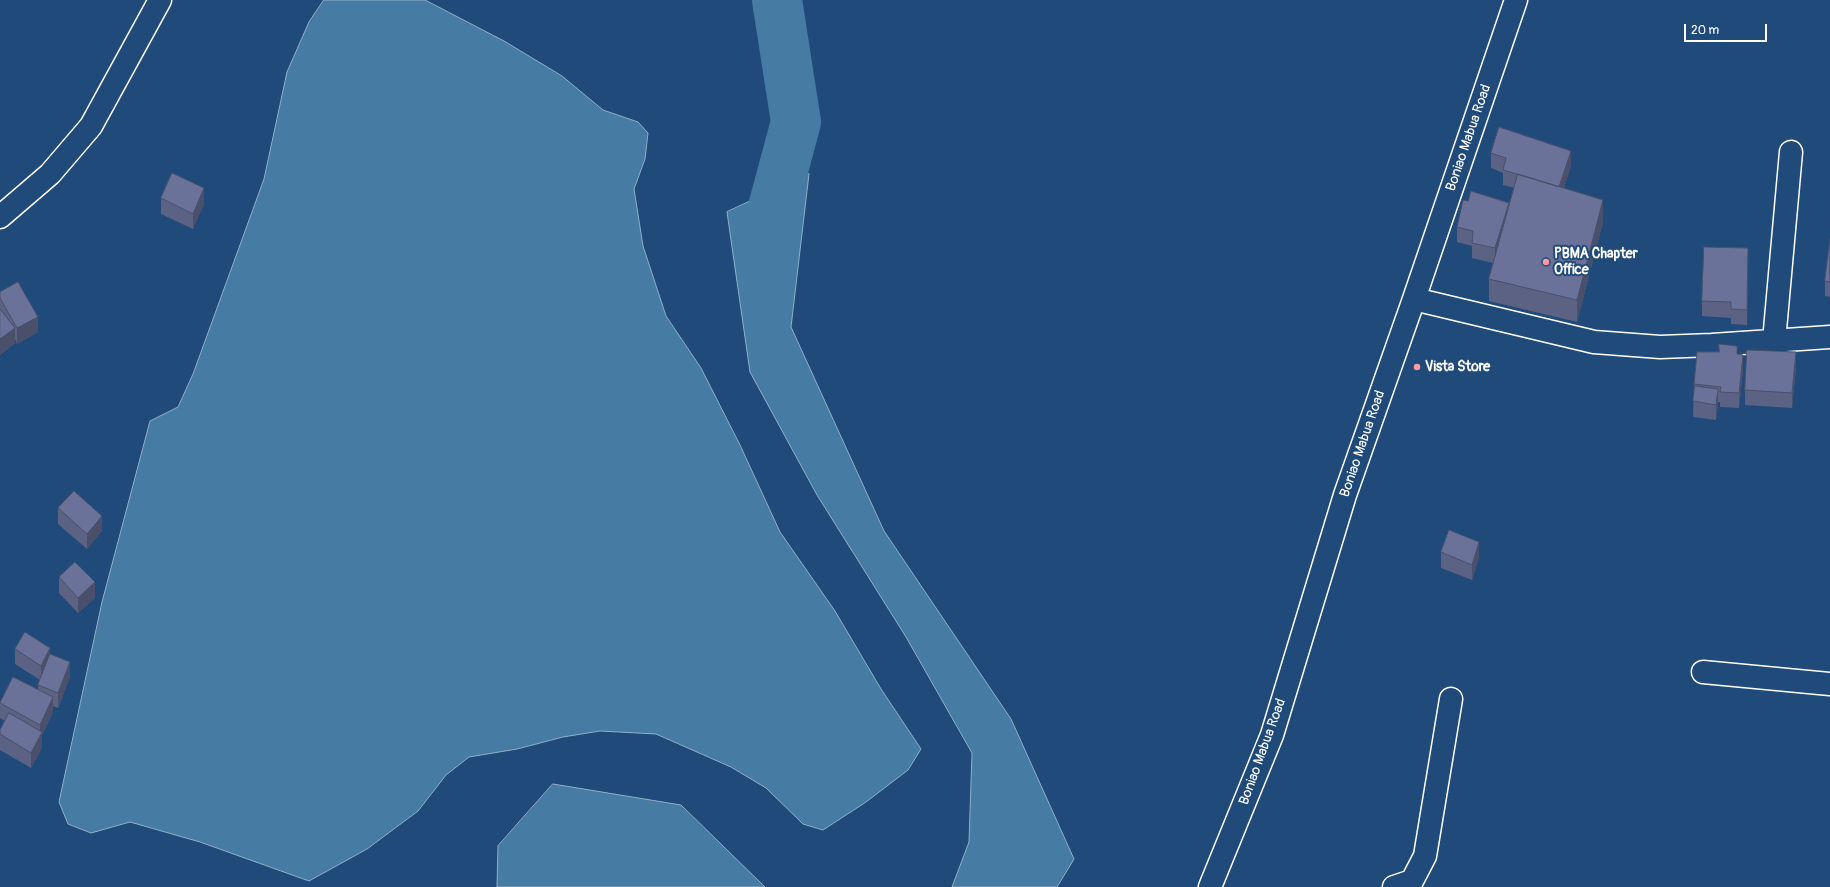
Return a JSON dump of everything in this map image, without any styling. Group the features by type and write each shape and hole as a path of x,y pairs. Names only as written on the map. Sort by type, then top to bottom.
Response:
{"street":[{"path":"0,217 50,174 91,126 160,0"},
{"name":"Boniao Mabua Road","path":"1210,887 1272,735 1345,495 1414,299 1516,0"},
{"path":"1774,341 1791,152"},
{"path":"1414,299 1594,342 1660,347 1830,337"},
{"path":"1704,672 1830,684"},
{"path":"1394,887 1412,882 1425,856 1451,699"}],"water":[{"path":"324,0 425,0 504,41 562,76 603,110 638,122 648,133 645,159 634,189 643,246 666,316 701,368 740,445 780,532 835,611 881,689 921,749 908,770 866,802 823,830 803,824 766,788 731,767 656,734 600,731 563,737 517,749 469,757 446,775 418,811 367,849 309,881 200,842 130,822 91,833 68,824 59,802 102,602 150,421 178,407 193,374 264,179 287,72 309,22"},
{"path":"809,174 791,327 884,531 1011,719 1074,859 1057,887 952,887 969,842 972,753 906,637 817,495 750,372 727,212"},
{"path":"553,784 681,805 765,887 497,887 498,846"}],"building":[{"path":"1499,127 1571,151 1559,187 1503,170 1506,158 1491,153"},
{"path":"172,173 204,188 193,214 161,198"},
{"name":"PBMA Chapter Office","path":"1518,174 1603,200 1577,300 1489,279"},
{"path":"1471,191 1509,203 1495,248 1472,243 1473,231 1457,227 1463,200 1468,201"},
{"path":"1830,239 1830,282 1825,281"},
{"path":"1704,247 1748,248 1747,310 1731,309 1731,302 1702,301"},
{"path":"18,282 38,317 17,328 0,298 0,292"},
{"path":"0,309 15,328 0,339"},
{"path":"1719,344 1737,346 1737,354 1743,355 1739,393 1720,392 1721,387 1694,384 1697,352 1719,352"},
{"path":"1747,350 1796,352 1792,393 1745,390"},
{"path":"1695,386 1718,389 1716,405 1693,401"},
{"path":"74,491 102,516 87,534 58,508"},
{"path":"1449,530 1479,542 1472,565 1441,552"},
{"path":"75,562 95,582 78,598 59,577"},
{"path":"25,632 50,648 41,666 15,649"},
{"path":"50,654 70,662 58,693 38,685"},
{"path":"13,677 53,697 40,725 0,703"},
{"path":"9,713 42,732 31,753 0,734 0,730"}],"waterway":[{"path":"760,256 796,122 777,0"}],"place":[{"name":"PBMA Chapter Office","path":"1546,262"},
{"name":"Vista Store","path":"1417,367"}]}
